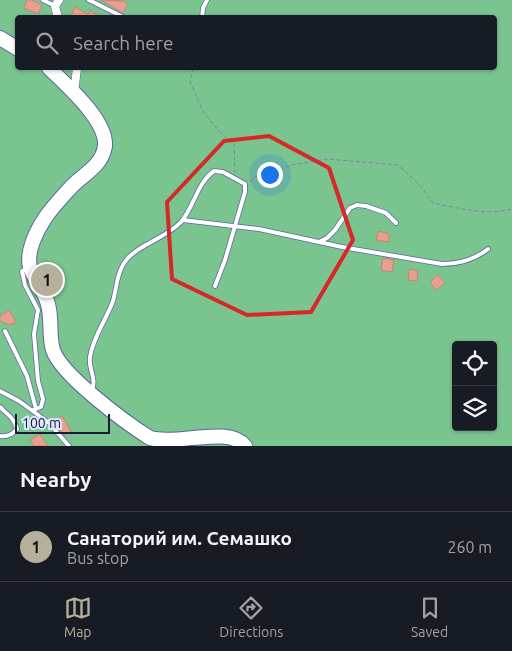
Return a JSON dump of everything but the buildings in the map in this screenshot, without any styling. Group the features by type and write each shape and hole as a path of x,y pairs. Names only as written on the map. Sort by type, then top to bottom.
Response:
{"highway":[{"path":"0,38 15,47"},
{"path":"51,70 98,121 103,134 104,146 99,163 74,184 45,218 34,236 30,267 47,300 51,313 52,347 56,357 90,394 141,433 158,442 232,437 242,442 245,446"}],"street":[{"path":"74,94 77,70"}],"lane":[{"path":"43,0 57,3"},
{"path":"89,0 119,15"},
{"path":"202,15 207,0"},
{"path":"90,394 94,380 90,358 97,335 113,300 119,273 123,265 129,257 166,234 183,220 196,194 210,174 214,171 219,171 245,184 245,192 225,260 215,286"},
{"path":"318,242 327,238 350,208 357,205 386,213 396,223"},
{"path":"183,220 259,229 318,242 442,264 457,264 477,257 488,249"},
{"path":"30,267 22,271 25,285 38,310 34,334 38,381 43,400 41,407 34,410"},
{"path":"5,331 27,376 34,410"},
{"path":"0,391 34,410 49,423 69,446"},
{"path":"0,407 10,416 17,429 13,434 5,437 0,436"}],"path":[{"path":"193,70 190,82 204,113 220,134 234,144 235,179"},
{"path":"245,184 254,177 292,164 327,159 398,165 418,184 433,203 482,212 501,212 512,209"}],"highlighted area":[{"path":"269,136 329,168 353,240 311,312 247,315 172,279 167,202 224,141"}],"green space":[{"path":"0,0 512,0 512,446 0,446"}],"place":[{"name":"Санаторий им. Семашко","path":"47,280"}]}
